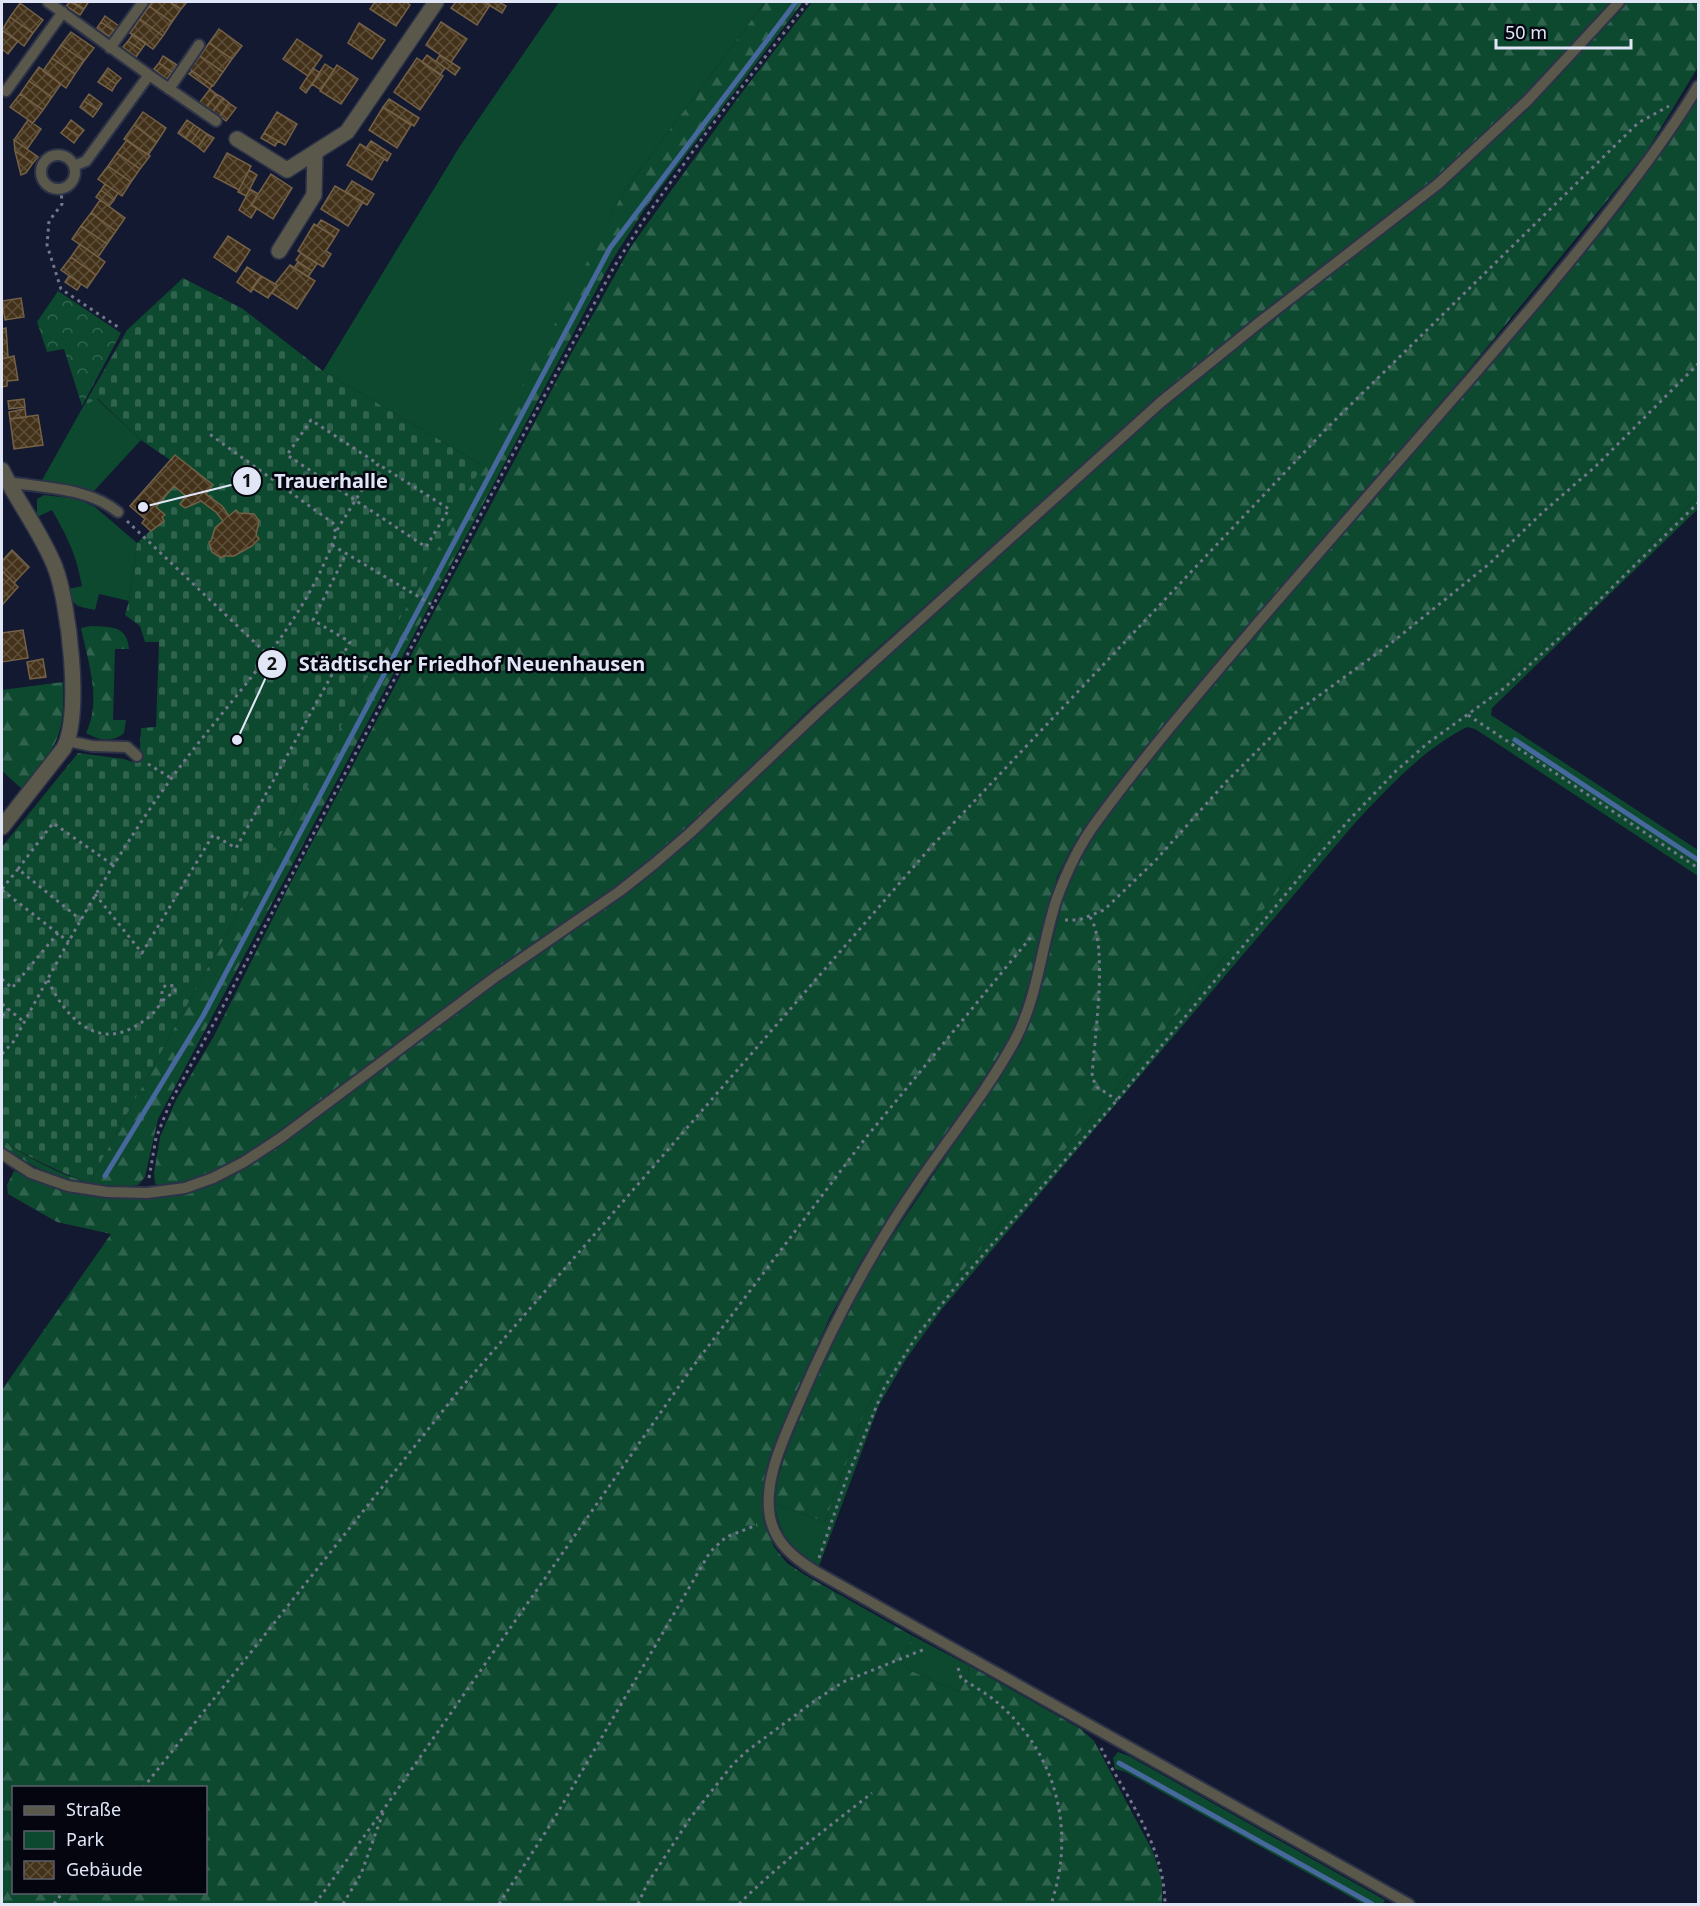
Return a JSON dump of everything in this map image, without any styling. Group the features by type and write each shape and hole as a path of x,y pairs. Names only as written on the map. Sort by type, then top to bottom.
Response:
{"street":[{"path":"237,139 287,170 347,132 436,2"},
{"path":"279,251 314,195 315,153"},
{"path":"2,826 68,741 73,710 73,686 62,593 56,569 46,546 5,476"}],"lane":[{"path":"48,2 216,121"},
{"path":"110,48 143,2"},
{"path":"2,1154 31,1173 68,1186 107,1192 147,1193 176,1190 201,1182 229,1170 264,1150 494,978 620,891 654,864 830,701 1161,402 1243,335 1438,184 1527,101 1619,2"},
{"path":"6,91 63,12"},
{"path":"169,89 199,45"},
{"path":"74,166 86,161 148,75"},
{"path":"1409,1905 815,1571 798,1560 783,1545 774,1531 768,1500 773,1471 792,1420 819,1356 850,1295 897,1215 985,1088 1018,1034 1035,989 1053,914 1066,877 1083,842 1137,768 1221,666 1551,285 1621,197 1698,86"},
{"path":"57,155 68,158 74,166 74,177 67,186 61,188 51,187 46,183 42,174 47,159 57,155"},
{"path":"5,476 87,496 118,512"},
{"path":"68,741 92,746 127,747 136,756"}],"path":[{"path":"147,1193 156,1138 170,1102 221,1010 501,476 630,241 727,105 808,2"},
{"path":"145,1786 461,1388 931,847 1328,427 1638,123 1662,109 1690,100"},
{"path":"61,188 62,204 49,220 46,245 61,289 121,329"},
{"path":"1053,914 1072,921 1090,917 1104,910 1117,899 1295,712 1390,644 1489,564 1543,512 1596,466 1698,364"},
{"path":"311,420 378,464 449,509 426,547 287,455 311,420"},
{"path":"208,433 333,523 336,531"},
{"path":"2,1054 14,1041 95,894 171,778 269,656 307,598 332,545 336,531 378,464"},
{"path":"815,1571 878,1401 900,1361 922,1328 957,1285 1117,1100 1349,820 1396,771 1428,742 1503,689 1578,621 1698,503"},
{"path":"118,512 269,656"},
{"path":"332,545 434,606"},
{"path":"95,894 142,953 213,835 236,848 350,642 313,620 346,554"},
{"path":"1468,715 1698,868"},
{"path":"136,756 171,778"},
{"path":"69,942 2,890 53,824 113,865"},
{"path":"18,870 81,920"},
{"path":"1090,917 1097,932 1100,968 1092,1077 1097,1087 1117,1100"},
{"path":"2,979 12,988 58,933"},
{"path":"315,1905 691,1369 864,1140 1032,936"},
{"path":"48,980 57,1000 68,1014 89,1030 100,1034 128,1030 146,1019 156,1011 162,1001 175,991 175,986 163,987 162,1001"},
{"path":"2,1004 24,1022"},
{"path":"2,1016 8,1009"},
{"path":"499,1905 554,1819 710,1552 726,1537 771,1521"},
{"path":"639,1905 647,1884 691,1817 733,1764 747,1751 843,1682 940,1643"},
{"path":"954,1650 961,1678 998,1703 1016,1720 1038,1752 1056,1791 1062,1827 1062,1861 1051,1905"},
{"path":"1116,1775 1155,1848 1162,1872 1166,1905"},
{"path":"739,1905 752,1890 789,1858 872,1793"},
{"path":"344,1905 361,1875 386,1806"}],"green space":[{"path":"559,2 765,2 623,193 482,465 323,371 460,146"},
{"path":"765,2 803,2 646,207 611,262 158,1119 145,1177 138,1185 132,1186 77,1183 54,1175 12,1153 2,1146 2,1139 44,1165 89,1183 413,595 623,193"},
{"path":"812,2 1612,2 1511,112 1430,187 1272,306 1146,408 813,706 716,800 629,879 503,964 252,1151 191,1183 157,1185 154,1173 160,1137 176,1100 214,1036 290,884 566,363 630,248 737,99"},
{"path":"1627,2 1695,2 1698,5 1698,67 1645,154 1466,373 1184,700 1070,851 1057,877 1036,962 1017,1021 1003,1051 908,1188 861,1261 830,1317 807,1368 771,1460 764,1485 762,1505 764,1523 774,1547 787,1563 805,1575 911,1635 912,1643 901,1654 903,1663 909,1670 959,1692 969,1675 968,1665 1081,1729 1094,1741 1153,1852 1162,1881 1162,1904 2,1904 2,1390 111,1234 57,1222 8,1194 7,1185 14,1171 72,1193 95,1197 129,1198 204,1186 573,929 818,719 1192,381 1445,184 1559,77"},
{"path":"1698,98 1698,496 1591,604 1515,672 1470,709 1437,730 1381,774 1313,849 1101,1107 930,1309 897,1354 863,1416 825,1522 775,1504 777,1481 787,1449 817,1376 852,1303 885,1247 1021,1044 1040,990 1072,874 1097,829 1158,751 1490,365 1623,206"},
{"path":"183,278 243,309 323,371 482,465 413,595 89,1183 44,1164 2,1139 2,847 78,753 132,762 140,751 141,728 156,727 159,642 145,642 140,626 125,615 137,543 150,531 142,523 145,519 130,506 170,460 141,440 98,399 84,405 127,330"},
{"path":"58,291 121,333 82,406 64,349 47,352 37,322"},
{"path":"97,399 141,440 94,491 41,482 84,405"},
{"path":"44,495 78,499 95,507 137,543 129,601 99,594 95,610 80,607 74,603 68,589 82,586 77,565 67,538 52,510 37,517 37,499"},
{"path":"1698,496 1698,509 1492,708 1491,715 1698,850 1698,876 1475,729 1467,727 1420,758 1354,824 942,1309 906,1359 879,1405 818,1569 809,1562 794,1548 784,1534 775,1504 825,1522 863,1416 897,1354 930,1309 1101,1107 1313,849 1381,774 1437,730 1470,709 1515,672 1591,604"},
{"path":"91,626 117,629 125,635 128,641 129,649 115,649 113,720 126,720 124,733 110,739 100,739 86,733 91,720 93,694 90,667 81,628"},
{"path":"63,682 62,717 56,741 22,789 2,771 2,690"},
{"path":"911,1635 968,1665 969,1675 959,1692 909,1670 903,1663 901,1654 912,1643"},
{"path":"1118,1752 1129,1756 1385,1900 1383,1904 1363,1904 1126,1772 1115,1769 1113,1758"}],"building":[{"path":"70,2 84,9 80,15 66,6"},
{"path":"73,2 85,2 88,3 84,9"},
{"path":"153,2 170,2 181,9 172,22 149,6"},
{"path":"170,2 187,2 181,9"},
{"path":"375,2 406,2 410,5 396,26 370,9"},
{"path":"456,2 484,2 490,5 477,25 451,8"},
{"path":"484,2 499,2 506,6 502,13"},
{"path":"20,3 43,20 33,33 10,17"},
{"path":"149,6 172,22 163,36 140,19"},
{"path":"105,16 119,26 114,31 101,22"},
{"path":"10,17 33,33 24,46 2,30"},
{"path":"140,19 163,36 153,49 130,33"},
{"path":"101,22 114,31 110,37 97,28"},
{"path":"441,22 467,39 451,62 426,45"},
{"path":"359,23 385,40 372,59 348,43"},
{"path":"219,29 242,46 232,59 209,43"},
{"path":"2,30 18,41 8,54 2,49"},
{"path":"71,32 94,48 84,61 61,45"},
{"path":"133,34 146,43 141,50 128,41"},
{"path":"297,39 322,56 308,76 283,59"},
{"path":"128,41 141,50 136,57 123,47"},
{"path":"209,43 232,59 223,72 200,56"},
{"path":"61,45 84,61 75,74 52,58"},
{"path":"427,55 445,68 440,75 422,62"},
{"path":"440,55 460,68 455,75 436,61"},
{"path":"163,56 177,65 172,72 159,63"},
{"path":"200,56 223,72 213,86 190,69"},
{"path":"52,58 75,74 66,88 43,71"},
{"path":"417,58 443,76 420,110 394,92"},
{"path":"159,63 172,72 167,79 154,69"},
{"path":"325,64 334,70 321,90 312,84"},
{"path":"337,65 358,79 341,104 320,91"},
{"path":"39,67 61,84 52,97 29,81"},
{"path":"108,68 121,78 116,84 103,75"},
{"path":"313,68 320,73 306,93 300,88"},
{"path":"192,71 212,85 210,89 189,74"},
{"path":"103,75 116,84 112,91 98,82"},
{"path":"29,81 52,97 43,110 20,94"},
{"path":"210,89 216,94 207,107 200,102"},
{"path":"20,94 43,110 33,123 10,107"},
{"path":"89,94 102,104 98,110 84,101"},
{"path":"216,94 223,98 213,111 207,107"},
{"path":"223,98 229,103 220,116 213,111"},
{"path":"389,99 419,118 414,126 383,107"},
{"path":"84,101 98,110 93,117 80,107"},
{"path":"229,103 236,108 226,121 220,116"},
{"path":"383,107 411,125 397,148 369,130"},
{"path":"143,112 166,128 157,142 134,125"},
{"path":"277,112 297,124 285,145 264,133"},
{"path":"28,120 41,129 27,149 14,140"},
{"path":"71,120 84,130 79,136 66,127"},
{"path":"187,120 194,125 185,138 178,133"},
{"path":"134,125 157,142 148,155 124,139"},
{"path":"194,125 200,129 191,142 185,138"},
{"path":"66,127 79,136 74,143 61,133"},
{"path":"200,129 207,134 198,147 191,142"},
{"path":"264,133 278,141 275,146 261,138"},
{"path":"207,134 214,138 204,152 198,147"},
{"path":"14,140 38,157 33,163 15,151"},
{"path":"127,140 150,156 140,169 117,153"},
{"path":"371,141 391,154 387,161 366,148"},
{"path":"360,144 384,159 372,180 347,165"},
{"path":"15,151 33,163 26,173 21,175"},
{"path":"117,153 140,169 131,182 108,166"},
{"path":"227,153 251,166 239,190 214,177"},
{"path":"108,166 131,182 122,196 98,179"},
{"path":"249,170 257,175 246,196 238,192"},
{"path":"271,174 292,188 273,219 251,205"},
{"path":"352,181 374,194 367,205 345,192"},
{"path":"105,184 118,193 114,200 101,190"},
{"path":"335,186 363,202 348,226 321,209"},
{"path":"250,189 258,194 251,205 257,208 251,218 239,210"},
{"path":"101,190 114,200 109,206 96,197"},
{"path":"100,200 125,218 116,231 91,213"},
{"path":"91,213 116,231 107,244 81,226"},
{"path":"321,220 339,230 335,237 317,226"},
{"path":"314,224 335,237 326,251 331,254 323,267 298,251"},
{"path":"81,226 107,244 98,257 72,239"},
{"path":"228,236 250,250 236,272 214,257"},
{"path":"80,244 105,262 96,275 71,257"},
{"path":"301,253 317,264 312,271 296,260"},
{"path":"71,257 96,275 87,288 61,270"},
{"path":"298,262 312,271 308,277 294,268"},
{"path":"290,265 315,281 297,309 272,293 277,285 275,284"},
{"path":"247,267 261,276 251,292 237,282"},
{"path":"69,276 81,284 77,290 65,282"},
{"path":"261,276 277,285 268,298 252,288"},
{"path":"21,298 24,317 5,320 2,301"},
{"path":"6,328 8,357 2,359 2,329"},
{"path":"14,356 18,380 7,381 7,386 2,387 2,359"},
{"path":"24,399 25,407 9,409 8,401"},
{"path":"25,409 26,417 10,419 9,412"},
{"path":"38,415 43,445 14,449 10,419"},
{"path":"175,455 213,485 206,494 222,506 229,516 236,510 239,513 254,514 259,521 256,535 259,539 252,546 234,556 221,558 212,552 209,542 215,528 223,521 216,512 201,501 185,508 180,504 186,496 174,486 156,507 165,515 162,517 164,521 151,531 142,523 145,519 130,506"},
{"path":"12,550 29,567 14,583 2,571 2,561"},
{"path":"2,571 18,587 2,605"},
{"path":"23,630 28,658 2,662 2,633"},
{"path":"43,659 46,677 30,679 27,662"}],"waterway":[{"path":"105,1176 203,1016 610,248 796,2"},
{"path":"1515,740 1698,860"},
{"path":"1119,1763 1372,1904"}],"place":[{"name":"Trauerhalle","path":"143,507"},
{"name":"Städtischer Friedhof Neuenhausen","path":"237,740"}]}
